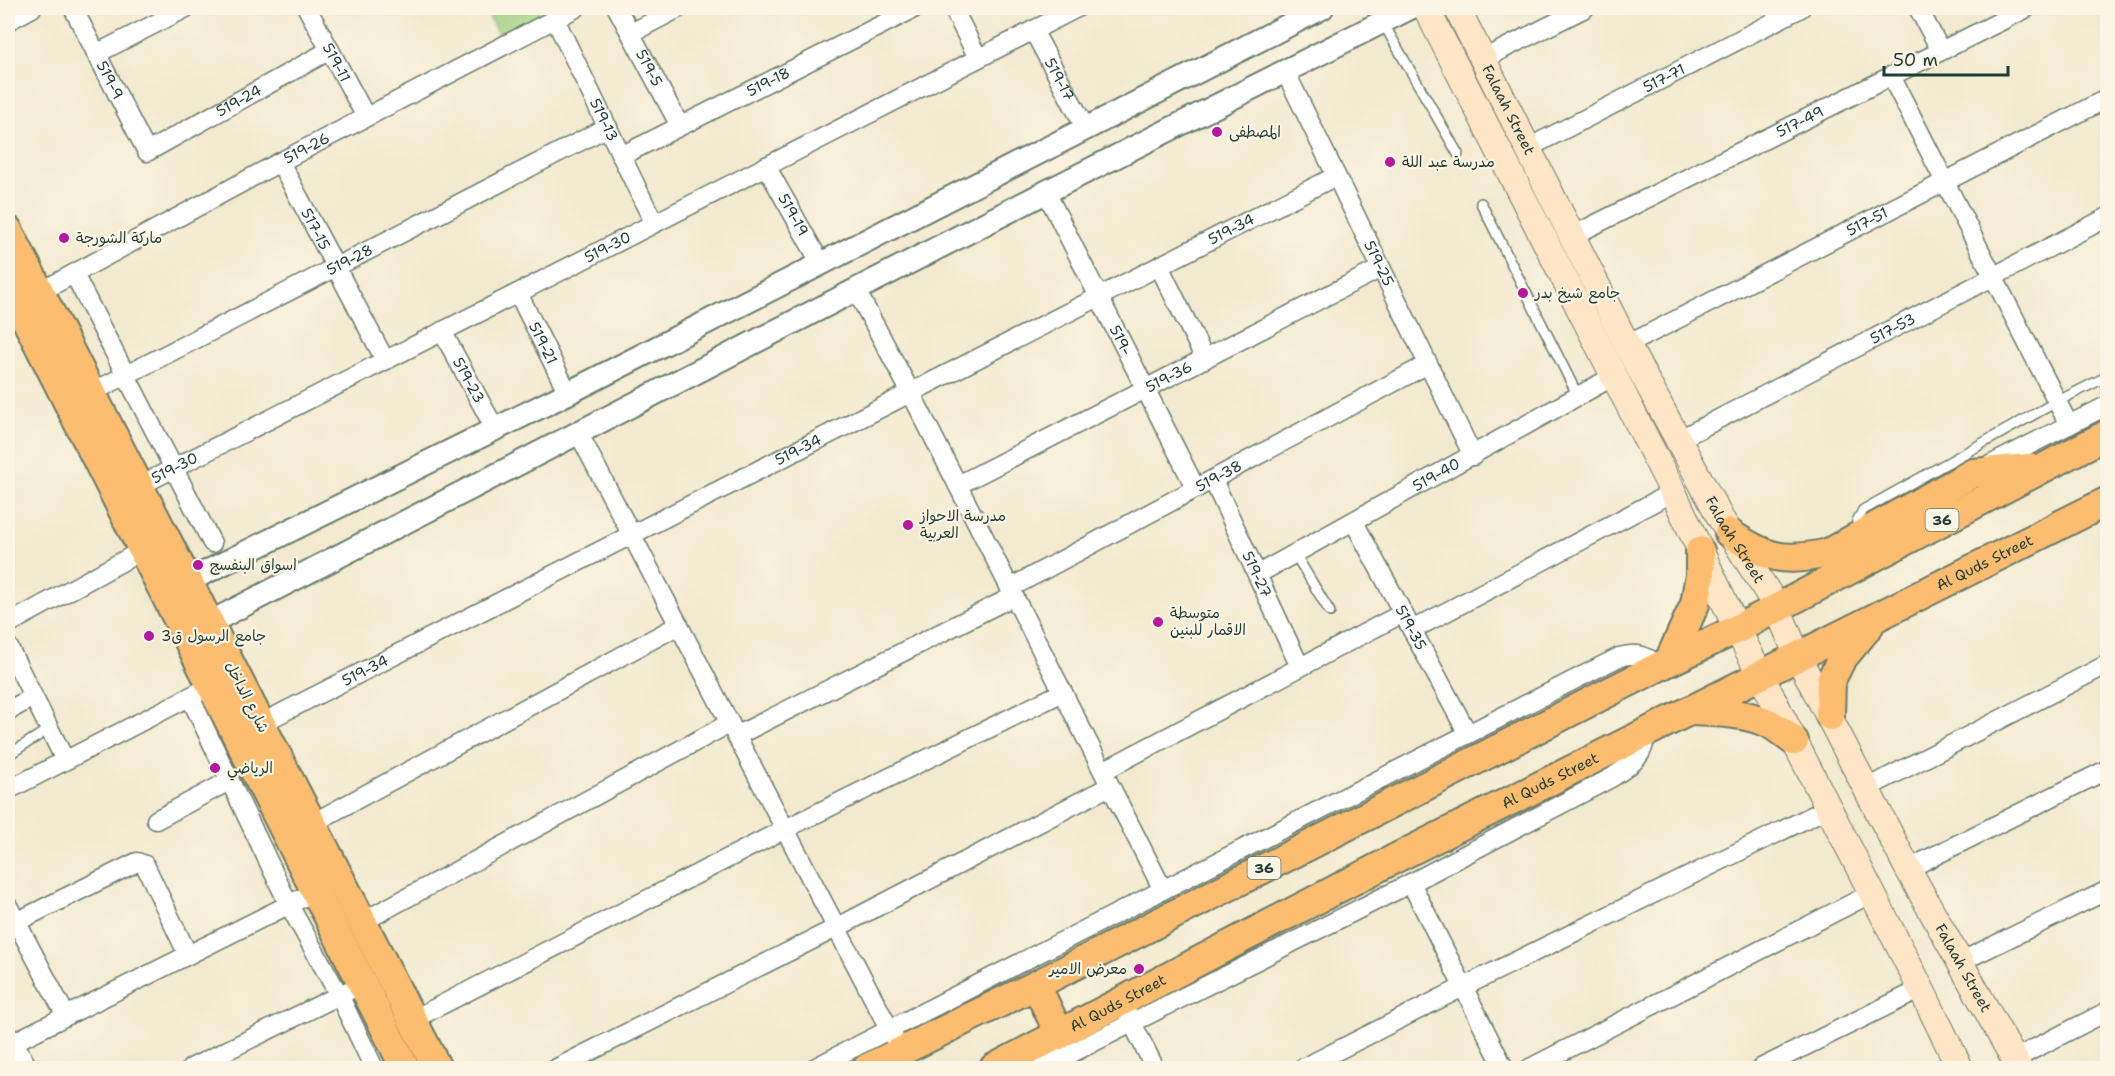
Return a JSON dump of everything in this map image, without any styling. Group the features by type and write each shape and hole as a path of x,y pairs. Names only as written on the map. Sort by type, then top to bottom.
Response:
{"main road":[{"name":"Falaah Street","path":"1426,8 1673,492 1737,629 1960,1068"},
{"name":"Falaah Street","path":"1457,8 1678,441 1729,533 1777,607 1798,657 1908,869 2016,1064"},
{"name":"شارع الداخل","path":"8,230 437,1068"},
{"name":"شارع الداخل","path":"8,284 143,550 201,692 314,892 351,990 404,1068"},
{"name":"36","path":"867,1068 896,1041 1036,985 1664,663 1737,629 2108,434"},
{"path":"1729,533 1748,546 1767,554 1802,559 1828,553 1973,473 2042,467"},
{"name":"Al Quds Street","path":"994,1068 1060,1035 1127,1013 1398,857 2108,501"},
{"path":"1664,663 1695,604 1700,575 1700,551"},
{"path":"1830,716 1831,680 1841,660 1874,620"},
{"path":"1689,711 1744,716 1767,722 1794,741"},
{"path":"1036,985 1060,1035"}],"street":[{"path":"8,21 32,8"},
{"name":"519-9","path":"73,8 147,152"},
{"path":"96,54 186,8"},
{"name":"519-11","path":"308,8 366,117"},
{"name":"519-26","path":"40,292 280,162 576,8"},
{"name":"519-5","path":"617,8 680,126"},
{"path":"631,33 679,8"},
{"name":"519-18","path":"621,156 915,8"},
{"path":"953,8 978,58"},
{"name":"519-30","path":"139,486 1077,8"},
{"path":"188,581 568,393 1322,8"},
{"path":"209,623 1046,192 1410,8"},
{"path":"1483,58 1585,8"},
{"name":"517-71","path":"1528,148 1801,8"},
{"path":"1918,8 1941,51"},
{"name":"517-49","path":"1572,236 2027,8"},
{"name":"519-13","path":"555,19 654,223"},
{"name":"519-17","path":"1033,30 1086,129"},
{"name":"519-24","path":"147,152 330,50"},
{"name":"519-25","path":"1285,71 1473,456"},
{"path":"1890,76 2069,425"},
{"name":"517-51","path":"1628,345 2108,98"},
{"name":"519-28","path":"91,393 608,128"},
{"name":"517-15","path":"280,162 385,360"},
{"name":"519-19","path":"766,166 821,264"},
{"name":"519-34","path":"261,724 1336,176"},
{"name":"519-","path":"1046,192 1196,489"},
{"name":"517-53","path":"1678,441 2108,217"},
{"path":"1159,266 1205,359"},
{"name":"519-36","path":"958,485 1381,268"},
{"path":"74,274 212,543"},
{"path":"784,283 802,318"},
{"path":"856,290 911,393 1163,890"},
{"name":"519-21","path":"518,293 568,393"},
{"name":"519-23","path":"442,332 495,429"},
{"name":"519-38","path":"362,922 733,730 1012,592 1196,489 1428,364"},
{"name":"519-40","path":"1257,574 1614,376"},
{"path":"1973,473 2108,405"},
{"path":"578,432 896,1041"},
{"name":"519-27","path":"1213,480 1300,668"},
{"path":"1412,630 1673,492"},
{"name":"519-35","path":"1354,522 1468,734"},
{"path":"8,624 143,550"},
{"path":"557,1068 836,928 1300,668 1403,613"},
{"path":"311,824 679,625"},
{"path":"8,646 65,760"},
{"path":"814,1068 896,1041 1163,890 1619,657 1640,654 1664,663"},
{"path":"1867,788 2108,664"},
{"path":"8,790 201,692 230,781 289,905 351,990 374,1068"},
{"path":"412,1020 785,829 1063,692"},
{"path":"8,711 33,697"},
{"path":"1042,1068 1127,1013 1411,883 1611,778 1633,764 1641,755 1646,742 1645,733"},
{"path":"1908,869 2108,769"},
{"path":"156,820 230,781"},
{"path":"1303,1068 1828,808"},
{"path":"66,1016 10,918 137,862 145,865 188,955"},
{"path":"1411,883 1504,1068"},
{"path":"1960,962 2108,890"},
{"path":"28,1068 11,1044 314,892"},
{"path":"1530,1068 1872,893"},
{"path":"1761,1068 1921,988"},
{"path":"191,1068 351,990"},
{"path":"2016,1064 2108,1011"},
{"path":"1127,1013 1155,1068"}],"lane":[{"path":"1382,21 1458,154"},
{"path":"1481,203 1578,396"},
{"path":"1856,538 1857,521 1863,510 2058,401 2108,376"},
{"path":"1295,554 1330,612"},
{"path":"8,755 49,729"}],"green space":[{"path":"485,8 576,8 503,44"}],"place":[{"name":"المصطفى","path":"1217,132"},
{"name":"مدرسة عبد اللة","path":"1390,162"},
{"name":"ماركة الشورجة","path":"64,238"},
{"name":"جامع شيخ بدر","path":"1523,293"},
{"name":"مدرسة الاحواز العربية","path":"908,525"},
{"name":"اسواق البنفسج","path":"198,565"},
{"name":"متوسطة الاقمار للبنين","path":"1158,622"},
{"name":"جامع الرسول ق3","path":"149,636"},
{"name":"الرياضي","path":"215,768"},
{"name":"معرض الامير","path":"1139,969"}]}
